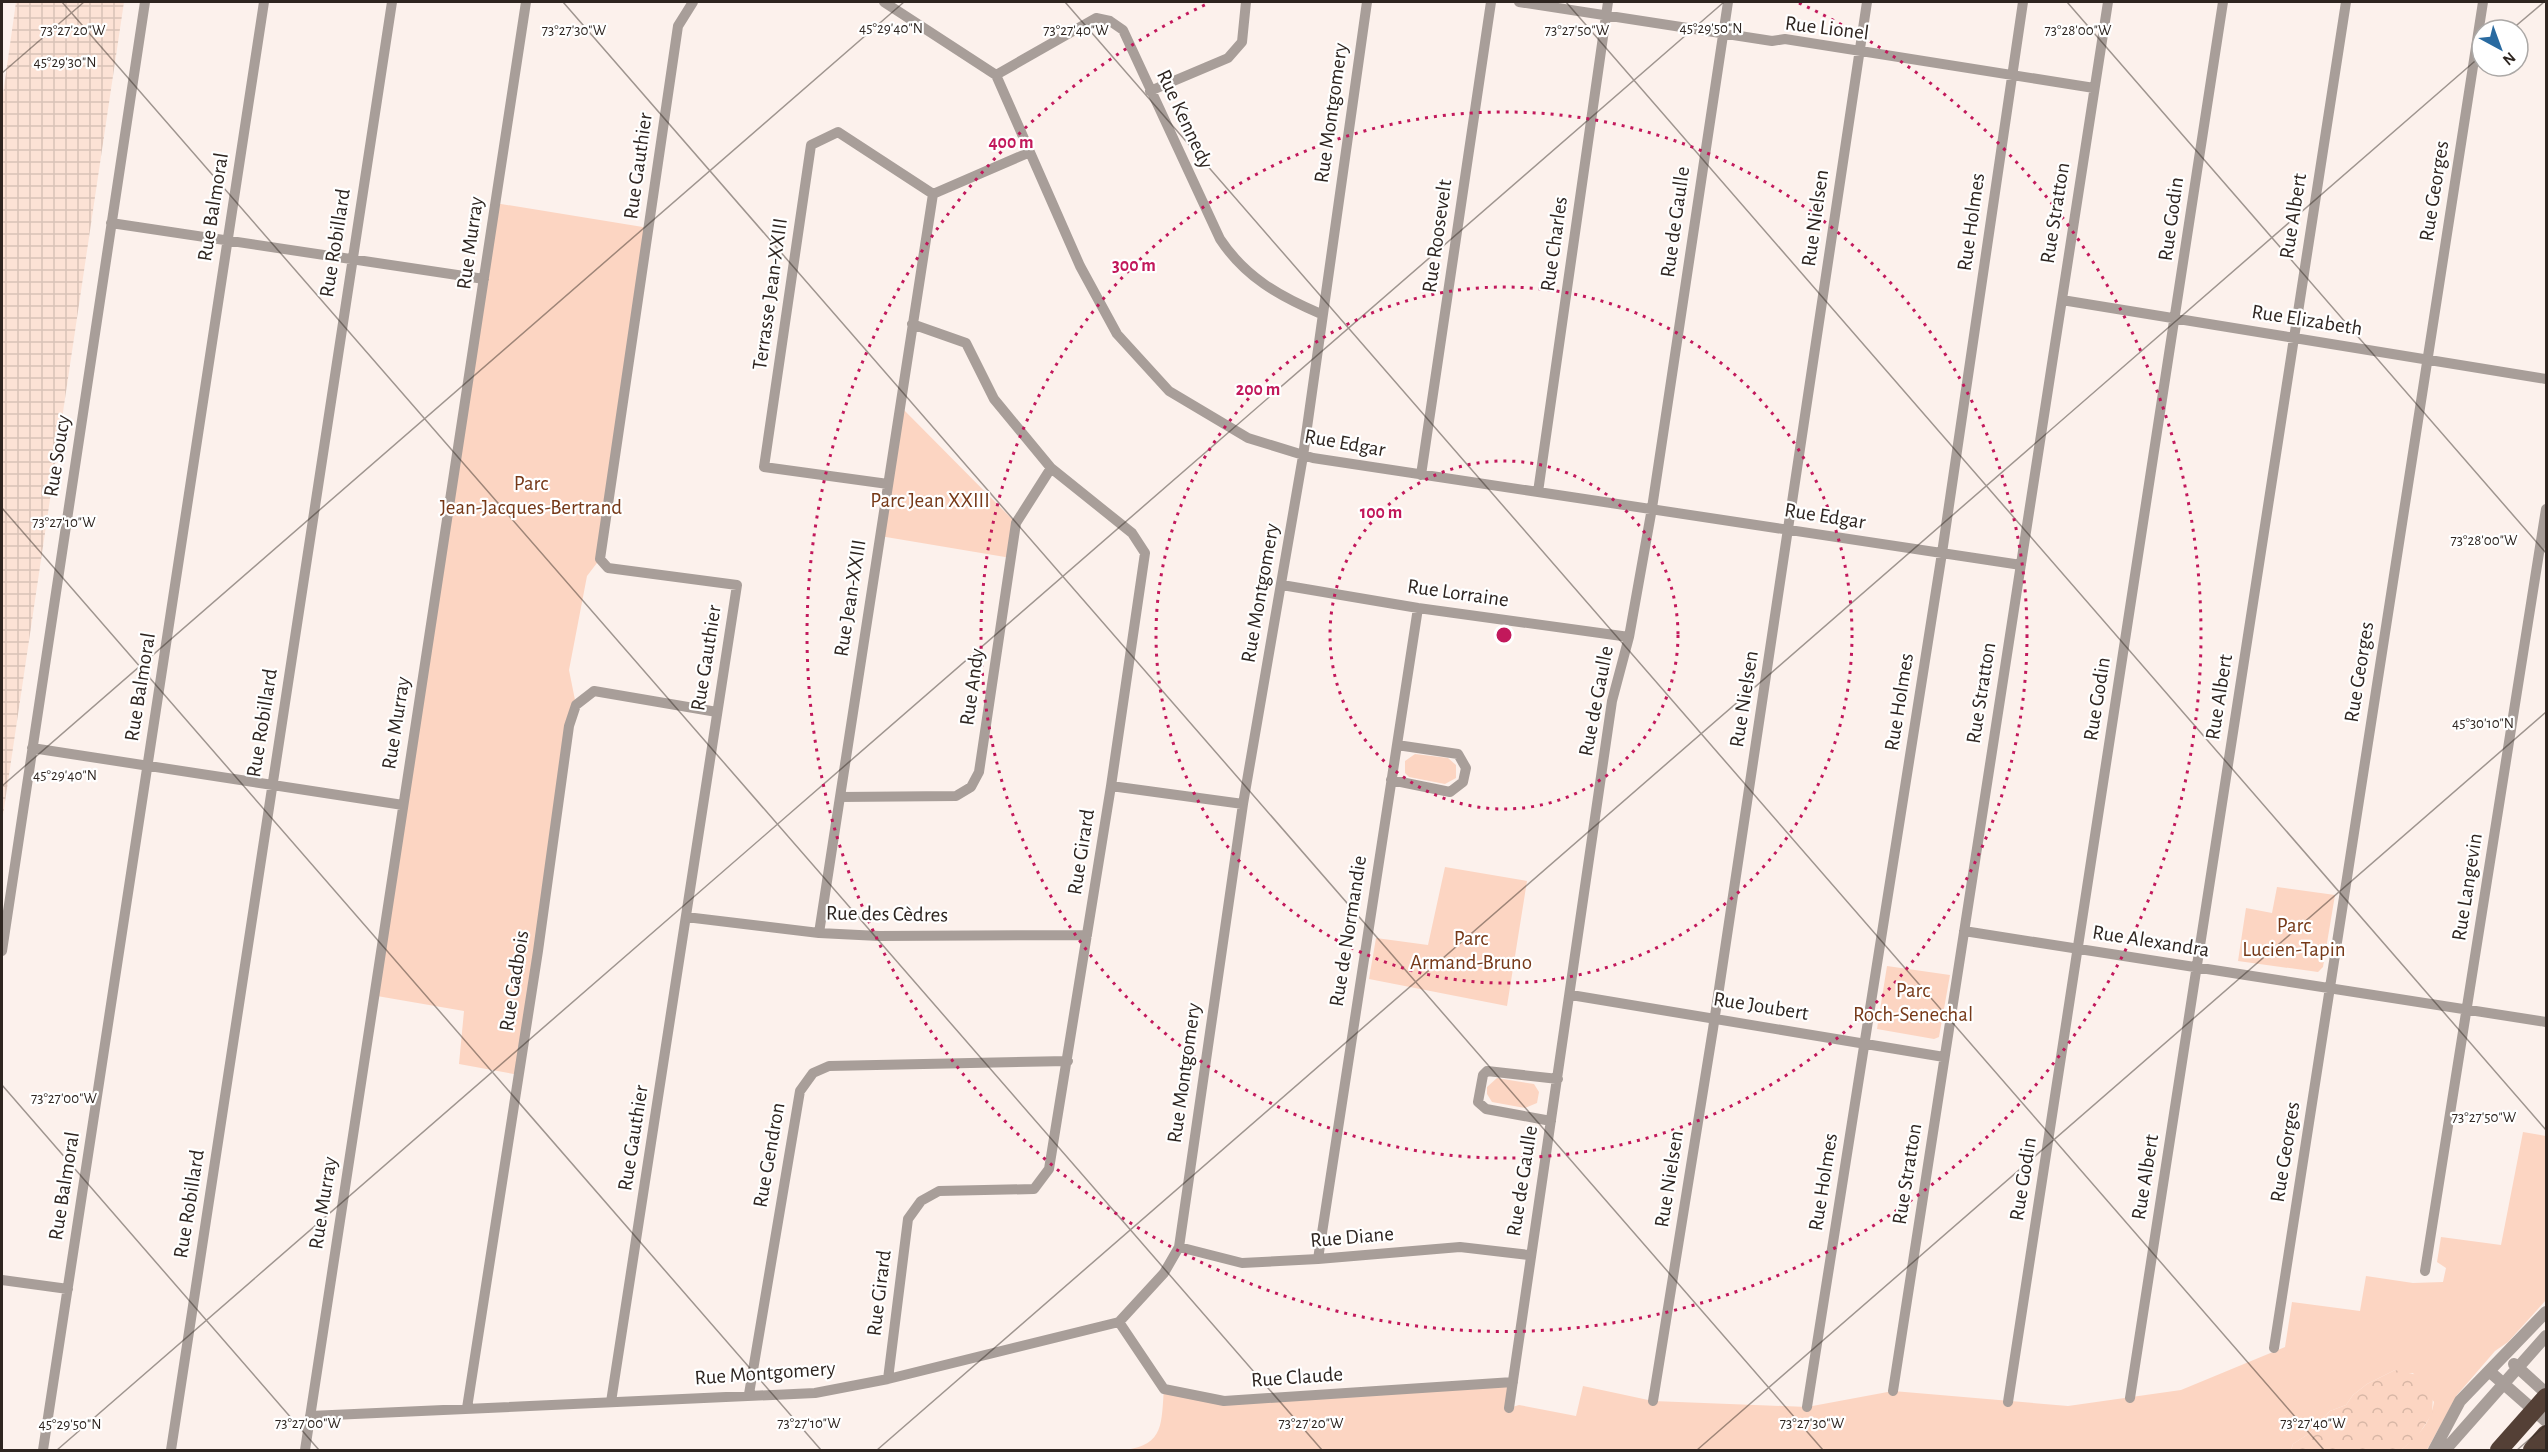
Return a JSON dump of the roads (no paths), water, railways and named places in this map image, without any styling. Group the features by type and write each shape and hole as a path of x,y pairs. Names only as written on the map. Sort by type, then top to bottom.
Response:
{"highway":[{"path":"2499,1450 2543,1391"},
{"path":"2532,1450 2547,1434"}],"street":[{"name":"Rue Soucy","path":"2,951 145,2"},
{"name":"Rue Balmoral","path":"43,1450 264,2"},
{"name":"Rue Robillard","path":"171,1450 392,2"},
{"name":"Rue Murray","path":"305,1450 526,2"},
{"name":"Rue Gauthier","path":"611,1402 737,585 608,568 600,560 678,26 693,2"},
{"path":"884,2 996,75"},
{"path":"1150,90 1228,58 1242,42 1246,2"},
{"name":"Rue Montgomery","path":"310,1416 749,1394 815,1393 888,1379 1119,1322 1164,1273 1179,1247 1243,804 1303,456 1321,314 1367,2"},
{"name":"Rue Roosevelt","path":"1421,475 1491,2"},
{"name":"Rue Lionel","path":"1519,2 1772,41 1785,39 2094,88"},
{"name":"Rue Charles","path":"1538,492 1608,2"},
{"name":"Rue de Gaulle","path":"1509,1408 1529,1254 1571,995 1612,701 1629,637 1653,508 1728,2"},
{"name":"Rue Nielsen","path":"1653,1401 1715,1018 1868,2"},
{"name":"Rue Holmes","path":"1807,1407 1942,553 2023,2"},
{"name":"Rue Stratton","path":"1893,1391 2108,2"},
{"name":"Rue Godin","path":"2008,1402 2223,2"},
{"name":"Rue Albert","path":"2130,1398 2346,2"},
{"name":"Rue Georges","path":"2274,1348 2331,990 2426,360 2484,2"},
{"name":"Rue Kennedy","path":"996,75 1096,18 1110,21 1123,30 1220,239 1231,256 1259,282 1279,296 1321,314"},
{"name":"Rue Edgar","path":"996,75 1028,153 1080,266 1117,334 1169,391 1248,438 1303,456 2020,565"},
{"name":"Terrasse Jean-XXIII","path":"888,484 764,467 811,146 838,132 933,194"},
{"path":"933,194 1028,153"},
{"name":"Rue Jean-XXIII","path":"819,933 933,194"},
{"path":"111,223 484,279"},
{"name":"Rue Elizabeth","path":"2061,300 2547,379"},
{"name":"Rue Girard","path":"888,1379 908,1219 921,1201 939,1191 1034,1189 1049,1169 1111,786 1145,553 1132,533 1051,468 994,399 966,343 912,324"},
{"name":"Rue Andy","path":"840,797 956,796 971,787 979,772 1016,523 1051,468"},
{"name":"Rue Langevin","path":"2425,1271 2547,509"},
{"name":"Rue Lorraine","path":"1282,585 1418,608 1629,637"},
{"name":"Rue de Normandie","path":"1318,1260 1418,608"},
{"name":"Rue Gadbois","path":"467,1408 538,951 569,726 576,705 594,691 717,712"},
{"path":"1391,780 1450,792 1462,782 1466,768 1458,754 1396,745"},
{"path":"32,748 403,805"},
{"path":"1111,786 1243,804"},
{"name":"Rue des Cèdres","path":"686,917 819,933 879,936 1087,935"},
{"name":"Rue Alexandra","path":"1964,932 2547,1022"},
{"name":"Rue Joubert","path":"1571,995 1865,1042 1944,1057"},
{"name":"Rue Gendron","path":"749,1394 800,1091 813,1073 829,1066 1068,1061"},
{"path":"1551,1121 1486,1109 1480,1107 1478,1102 1483,1075 1487,1071 1558,1079"},
{"name":"Rue Diane","path":"1179,1247 1242,1263 1318,1260 1460,1247 1529,1254"},
{"path":"2,1280 68,1289"},
{"path":"2434,1450 2460,1401 2506,1357 2547,1312"},
{"name":"Rue Claude","path":"1119,1322 1164,1389 1224,1401 1513,1382"},
{"path":"2445,1450 2547,1336"},
{"path":"2506,1357 2543,1391"},
{"path":"2489,1371 2547,1421"}],"park label":[{"name":"Parc Jean-Jacques-Bertrand","path":"531,495"},
{"name":"Parc Jean XXIII","path":"930,500"},
{"name":"Parc Lucien-Tapin","path":"2294,937"},
{"name":"Parc Armand-Bruno","path":"1471,950"},
{"name":"Parc Roch-Senechal","path":"1913,1002"}]}
